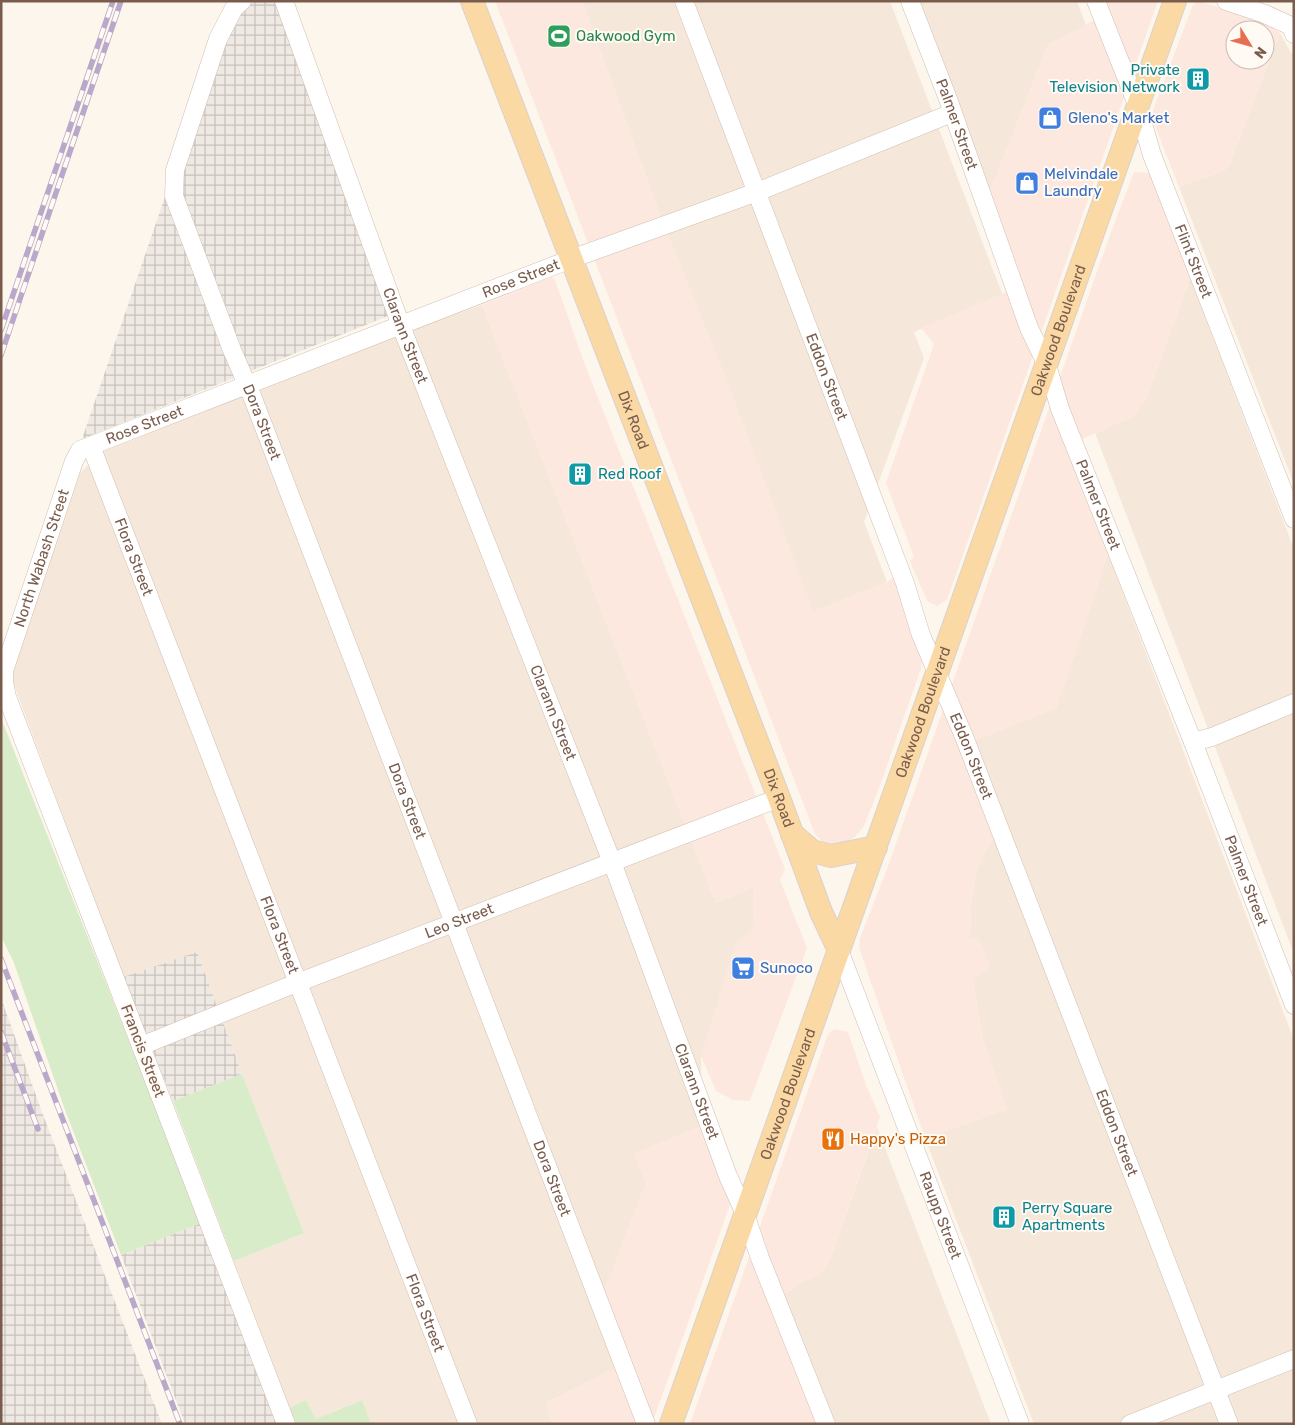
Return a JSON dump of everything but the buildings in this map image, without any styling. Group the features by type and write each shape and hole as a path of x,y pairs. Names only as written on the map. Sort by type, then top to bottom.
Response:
{"main road":[{"name":"Dix Road","path":"472,1 779,798 791,834 839,950"},
{"name":"Oakwood Boulevard","path":"671,1424 1175,1"},
{"path":"791,834 812,851 831,856 876,847"}],"street":[{"name":"Dora Street","path":"242,1 234,8 218,38 175,170 174,196 176,204 646,1424"},
{"name":"Clarann Street","path":"284,1 402,326 612,862 728,1176 745,1214 760,1258 826,1424"},
{"name":"Eddon Street","path":"684,1 905,583 921,634 937,670 1229,1424"},
{"name":"Palmer Street","path":"910,1 952,112 1029,328 1047,365 1060,410 1193,742 1294,1005"},
{"name":"Flint Street","path":"1096,1 1138,107 1152,155 1294,520"},
{"path":"1226,1 1265,14 1293,28"},
{"name":"Rose Street","path":"91,446 571,259 757,192 952,112"},
{"name":"North Wabash Street","path":"4,678 7,663 74,461 80,450 91,446"},
{"name":"Flora Street","path":"91,446 468,1424"},
{"name":"Francis Street","path":"4,678 7,697 286,1424"},
{"path":"1193,742 1212,737 1294,703"},
{"name":"Leo Street","path":"141,1046 298,983 779,798"},
{"name":"Raupp Street","path":"839,950 1020,1424"},
{"path":"1130,1424 1294,1359"}],"shaded area":[{"path":"232,1 276,1 393,314 82,439"},
{"path":"495,1 582,1 657,207 726,378 813,611 887,582 894,577 922,657 921,668 864,826 855,837 840,845 826,845 815,834"},
{"path":"582,1 890,1 1003,296 914,332 924,358 864,522 887,582 813,612 657,207"},
{"path":"919,1 1077,1 1086,25 1048,45 990,192"},
{"path":"1101,1 1158,1 947,600 937,606 927,601 910,561 914,557 886,483 934,344 921,328 1021,286 990,192 1048,45 1105,14"},
{"path":"1199,1 1257,20 1225,20 1225,70 1266,70 1229,165 1225,170 1179,187 1155,126 1153,110 1193,5"},
{"path":"1275,29 1280,33 1275,46"},
{"path":"1280,33 1291,53 1294,52 1294,484 1179,187 1225,170 1229,165 1266,70 1275,70 1275,46"},
{"path":"1134,172 1152,173 1190,278 1146,399 1134,416 1067,446 1108,554 1056,708 959,747 993,839 984,853 976,874 971,905 970,939 978,937 991,968 973,979 983,1041 1007,1109 925,1138 859,948 860,938 886,872 1111,232"},
{"path":"551,277 555,280 585,365 785,869 780,880 807,948 750,1101 733,1100 716,1091 701,1056 736,942 754,929 753,887 716,903 482,305"},
{"path":"1190,278 1294,549 1294,954 1095,433 1134,416 1146,399"},
{"path":"482,305 716,903 753,887 754,929 701,1056 702,1126 634,1154 646,1183 604,1292 631,1360 546,1403 553,1424 371,1424 361,1400 316,1419 306,1400 290,1408 234,1261 304,1233 197,952 123,977 11,677 80,473 100,453 111,445"},
{"path":"1108,554 1294,1040 1294,1424 1034,1424 925,1138 1007,1109 983,1041 973,979 970,940 971,905 976,874 984,853 993,839 959,746 1056,708"},
{"path":"197,952 242,1074 173,1101 123,977"},
{"path":"1,998 42,1112 162,1424 1,1424"},
{"path":"834,1029 848,1032 866,1085 880,1117 831,1256 824,1270 770,1302 817,1424 690,1424 828,1034"},
{"path":"702,1126 732,1199 652,1424 553,1424 546,1403 631,1360 604,1292 646,1183 634,1154"},
{"path":"877,1127 991,1424 817,1424 770,1302 824,1270 831,1256"},
{"path":"201,1223 277,1424 185,1424 121,1255"}],"green space":[{"path":"1,718 201,1223 121,1255 65,1110 14,963 1,936"},
{"path":"242,1074 304,1233 234,1261 173,1101"},
{"path":"306,1400 316,1419 362,1400 371,1424 296,1424 290,1408"}],"railway":[{"path":"1,330 113,1"},
{"path":"1,355 121,1"},
{"path":"1,959 180,1424"},
{"path":"1,1032 38,1129"}],"place":[{"name":"Oakwood Gym","path":"559,36"},
{"name":"Private Television Network","path":"1198,79"},
{"name":"Gleno's Market","path":"1050,118"},
{"name":"Melvindale Laundry","path":"1027,183"},
{"name":"Red Roof","path":"580,474"},
{"name":"Sunoco","path":"743,968"},
{"name":"Happy's Pizza","path":"833,1139"},
{"name":"Perry Square Apartments","path":"1004,1217"}]}
